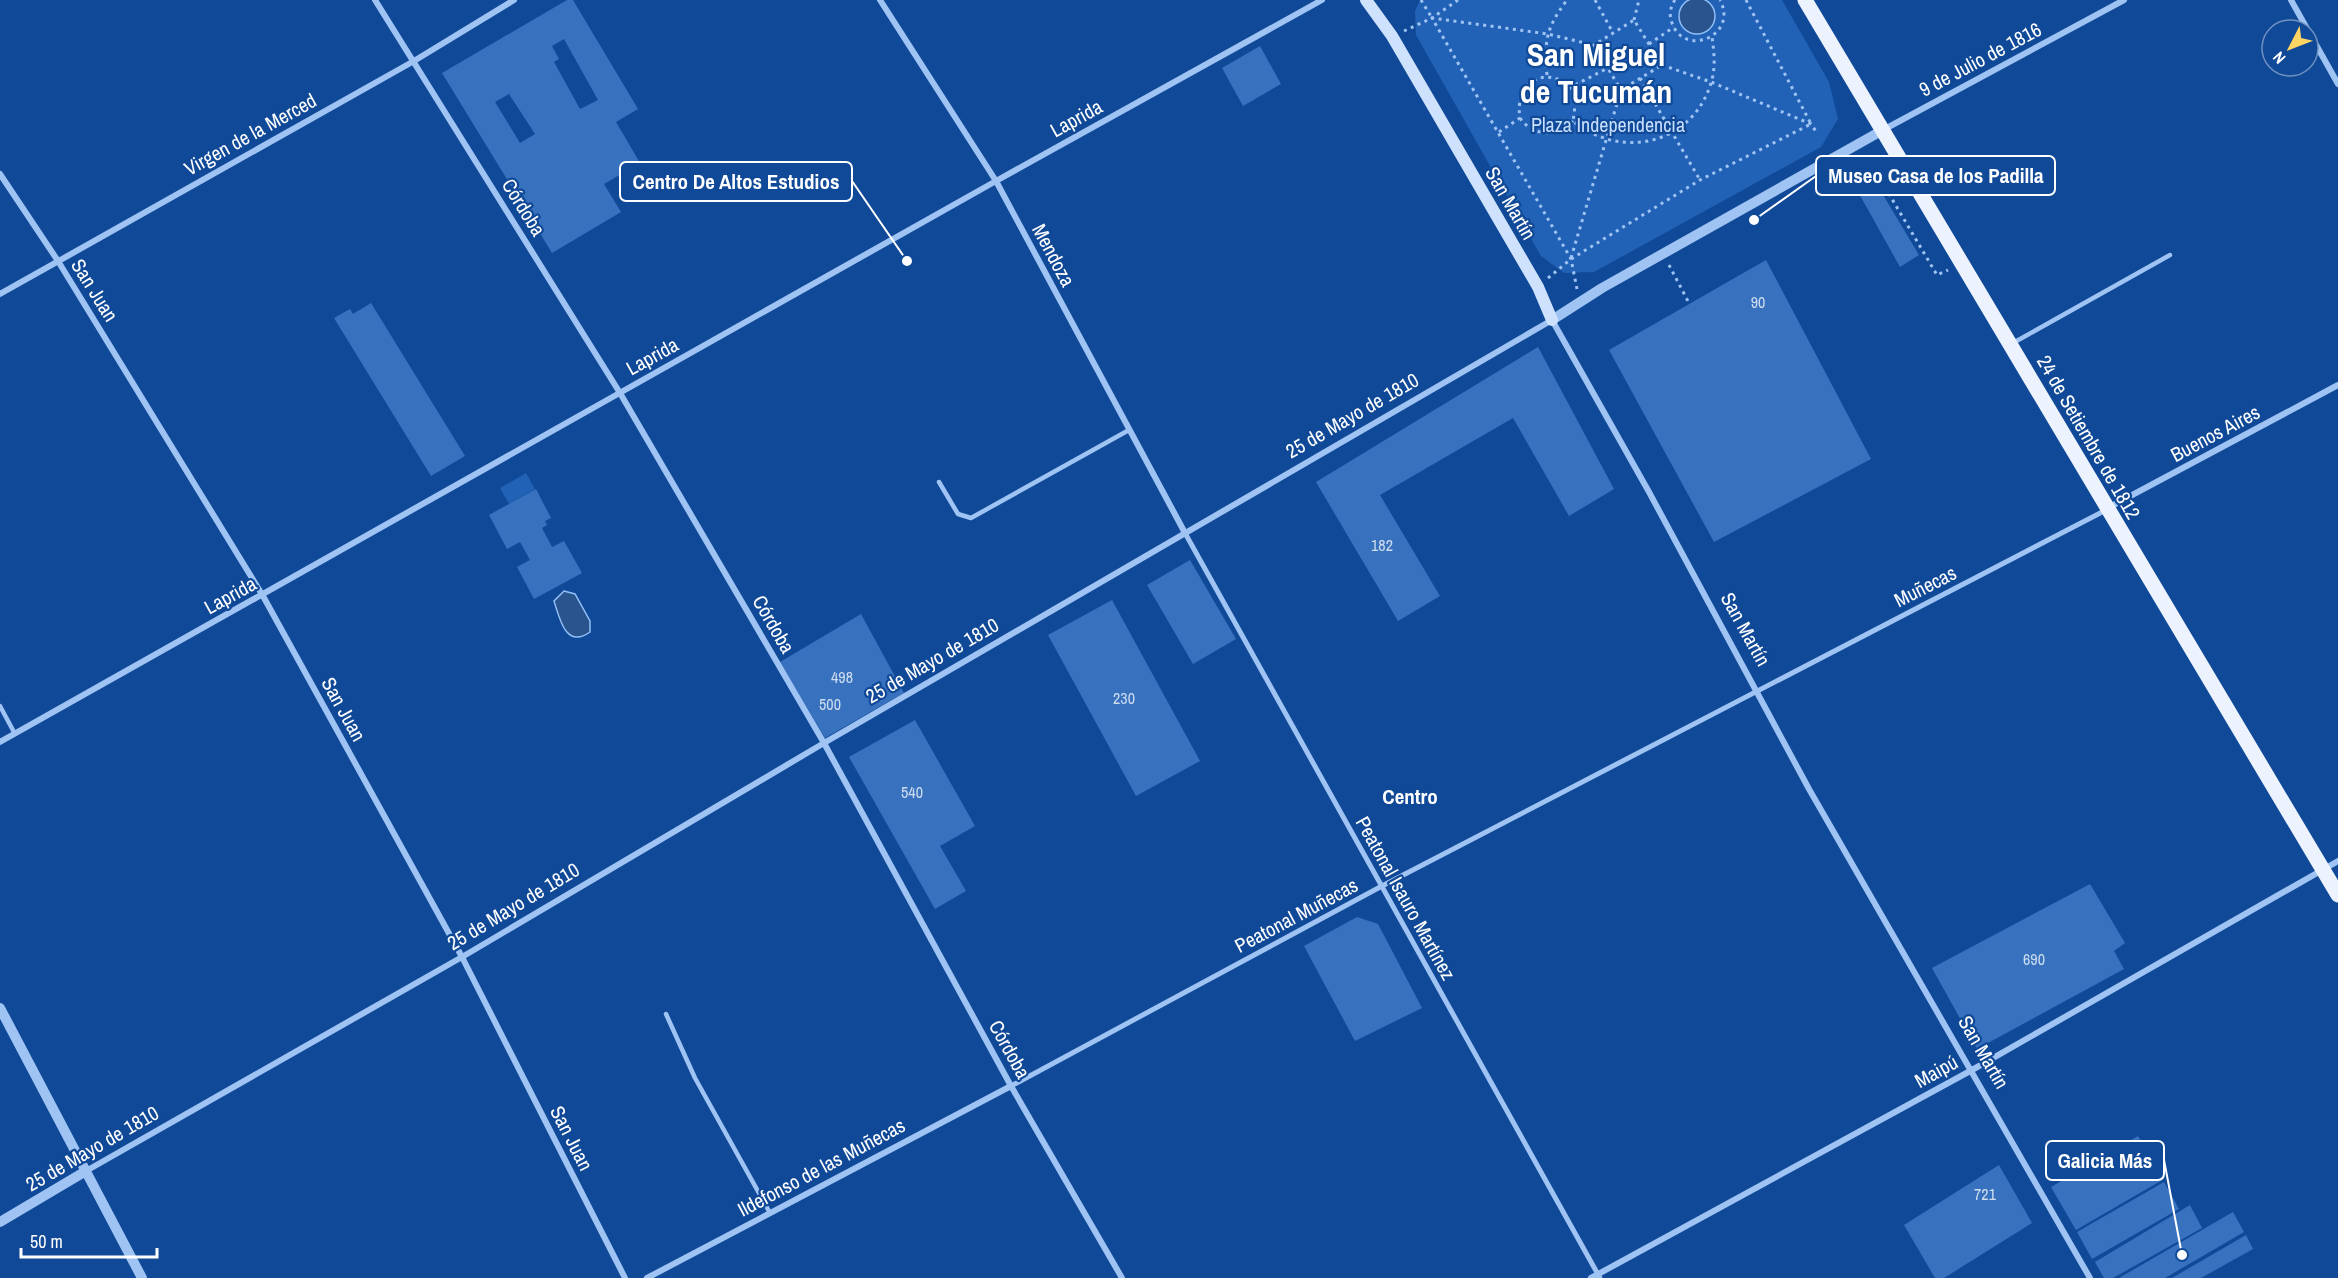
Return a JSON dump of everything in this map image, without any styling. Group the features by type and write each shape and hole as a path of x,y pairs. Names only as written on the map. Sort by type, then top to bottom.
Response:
{"main road":[{"name":"San Martín","path":"1366,0 1392,36 1538,287 1552,320"},
{"name":"24 de Setiembre de 1812","path":"1805,0 1964,263 2107,509 2338,895"}],"street":[{"name":"Córdoba","path":"375,0 620,393 824,743 1011,1086 1122,1278"},
{"name":"Virgen de la Merced","path":"0,294 414,62 514,0"},
{"name":"Mendoza","path":"880,0 996,181 1185,533"},
{"name":"Laprida","path":"0,742 1322,0"},
{"name":"9 de Julio de 1816","path":"1883,130 2124,0"},
{"path":"2292,0 2338,84"},
{"name":"25 de Mayo de 1810","path":"0,1222 462,957 824,743 1663,254 1883,130"},
{"name":"San Juan","path":"0,174 58,261 263,596 462,957 625,1278"},
{"name":"San Martín","path":"1552,320 1757,690 1809,789 2090,1278"},
{"name":"Buenos Aires","path":"2107,509 2338,386"},
{"name":"Muñecas","path":"1757,690 2107,509"},
{"name":"Peatonal Isauro Martínez","path":"1185,533 1599,1276"},
{"name":"Peatonal Muñecas","path":"1011,1086 1382,886 1757,690"},
{"name":"Maipú","path":"1591,1278 1599,1276 1972,1070 2338,861"},
{"path":"0,1008 142,1278"},
{"name":"Ildefonso de las Muñecas","path":"647,1278 1011,1086"}],"lane":[{"path":"2010,344 2170,255"},
{"path":"939,482 958,514 971,518 1130,430"},
{"path":"0,706 15,734"},
{"path":"666,1014 695,1078 770,1213"}],"path":[{"path":"1421,0 1571,259 1579,303"},
{"path":"1392,36 1432,18 1458,0"},
{"path":"1547,75 1544,56 1548,34 1556,14 1567,0"},
{"path":"1595,0 1613,33"},
{"path":"1594,45 1634,20 1639,0"},
{"path":"1675,0 1670,11 1674,27 1688,39 1697,41 1712,37 1720,29 1724,11 1722,1"},
{"path":"1746,0 1817,134"},
{"path":"1432,18 1548,34 1594,45 1621,90"},
{"path":"1634,20 1662,65 1712,82 1811,124"},
{"path":"1649,44 1674,27"},
{"path":"1573,121 1585,131 1605,140 1628,144 1650,141 1672,133 1689,119 1703,102 1712,82 1715,60 1712,37"},
{"path":"1571,259 1621,90 1662,65"},
{"path":"1571,87 1608,68"},
{"path":"1547,75 1561,78 1571,87 1576,99 1573,121 1566,128 1558,132 1545,133 1524,125 1518,107 1523,93 1533,81 1547,75"},
{"path":"1640,78 1700,180"},
{"path":"1499,132 1520,118"},
{"path":"1538,287 1571,259 1700,180 1811,124"},
{"path":"1856,170 1876,172 1936,275 1964,263"},
{"path":"1663,254 1689,303"}],"green space":[{"name":"Plaza Independencia","path":"1420,0 1782,0 1829,82 1838,119 1821,147 1594,272 1564,273 1541,256 1416,35 1415,11"},
{"path":"526,473 535,489 509,504 500,488"}],"shaded area":[{"path":"1697,-2 1710,3 1715,16 1710,29 1697,34 1684,29 1679,16 1684,3"},
{"path":"564,591 575,594 590,621 590,632 575,637 565,630 554,601"}],"building":[{"path":"567,0 573,0 638,109 616,122 640,163 604,184 621,212 552,253 442,73","holes":["564,39 598,100 580,109 554,62 559,59 552,46","509,94 535,134 520,143 495,102"]},
{"path":"1260,46 1281,84 1243,106 1222,68"},
{"path":"1870,173 1919,255 1900,267 1852,181"},
{"path":"1766,260 1871,459 1714,542 1609,350"},
{"path":"371,303 465,456 431,476 334,318 350,309 353,314"},
{"path":"1538,347 1614,489 1569,516 1513,418 1380,495 1440,596 1398,621 1316,482"},
{"path":"536,489 551,518 545,521 547,525 542,528 552,547 564,541 582,573 534,599 517,567 530,560 520,542 507,549 489,515"},
{"path":"1190,560 1236,639 1193,664 1147,585"},
{"path":"1112,600 1200,761 1136,796 1048,635"},
{"path":"861,614 904,693 825,738 780,662"},
{"path":"915,720 975,826 940,846 966,891 935,909 849,757"},
{"path":"2090,884 2125,943 2114,951 2124,969 1977,1049 1932,968"},
{"path":"1357,917 1378,924 1422,1008 1355,1041 1304,946"},
{"path":"2138,1136 2164,1179 2076,1230 2051,1187"},
{"path":"1999,1165 2032,1223 1944,1278 1935,1278 1904,1225"},
{"path":"2164,1182 2179,1209 2092,1259 2077,1232"},
{"path":"2190,1205 2202,1228 2113,1278 2104,1278 2095,1262"},
{"path":"2233,1212 2244,1232 2165,1278 2119,1278"},
{"path":"2246,1235 2253,1249 2201,1278 2172,1278"}],"place":[{"name":"Museo Casa de los Padilla","path":"1754,220"},
{"name":"Centro De Altos Estudios","path":"907,261"},
{"name":"Galicia Más","path":"2182,1255"}],"district":[{"name":"San Miguel de Tucumán","path":"1596,72"},
{"name":"Centro","path":"1410,796"}]}
